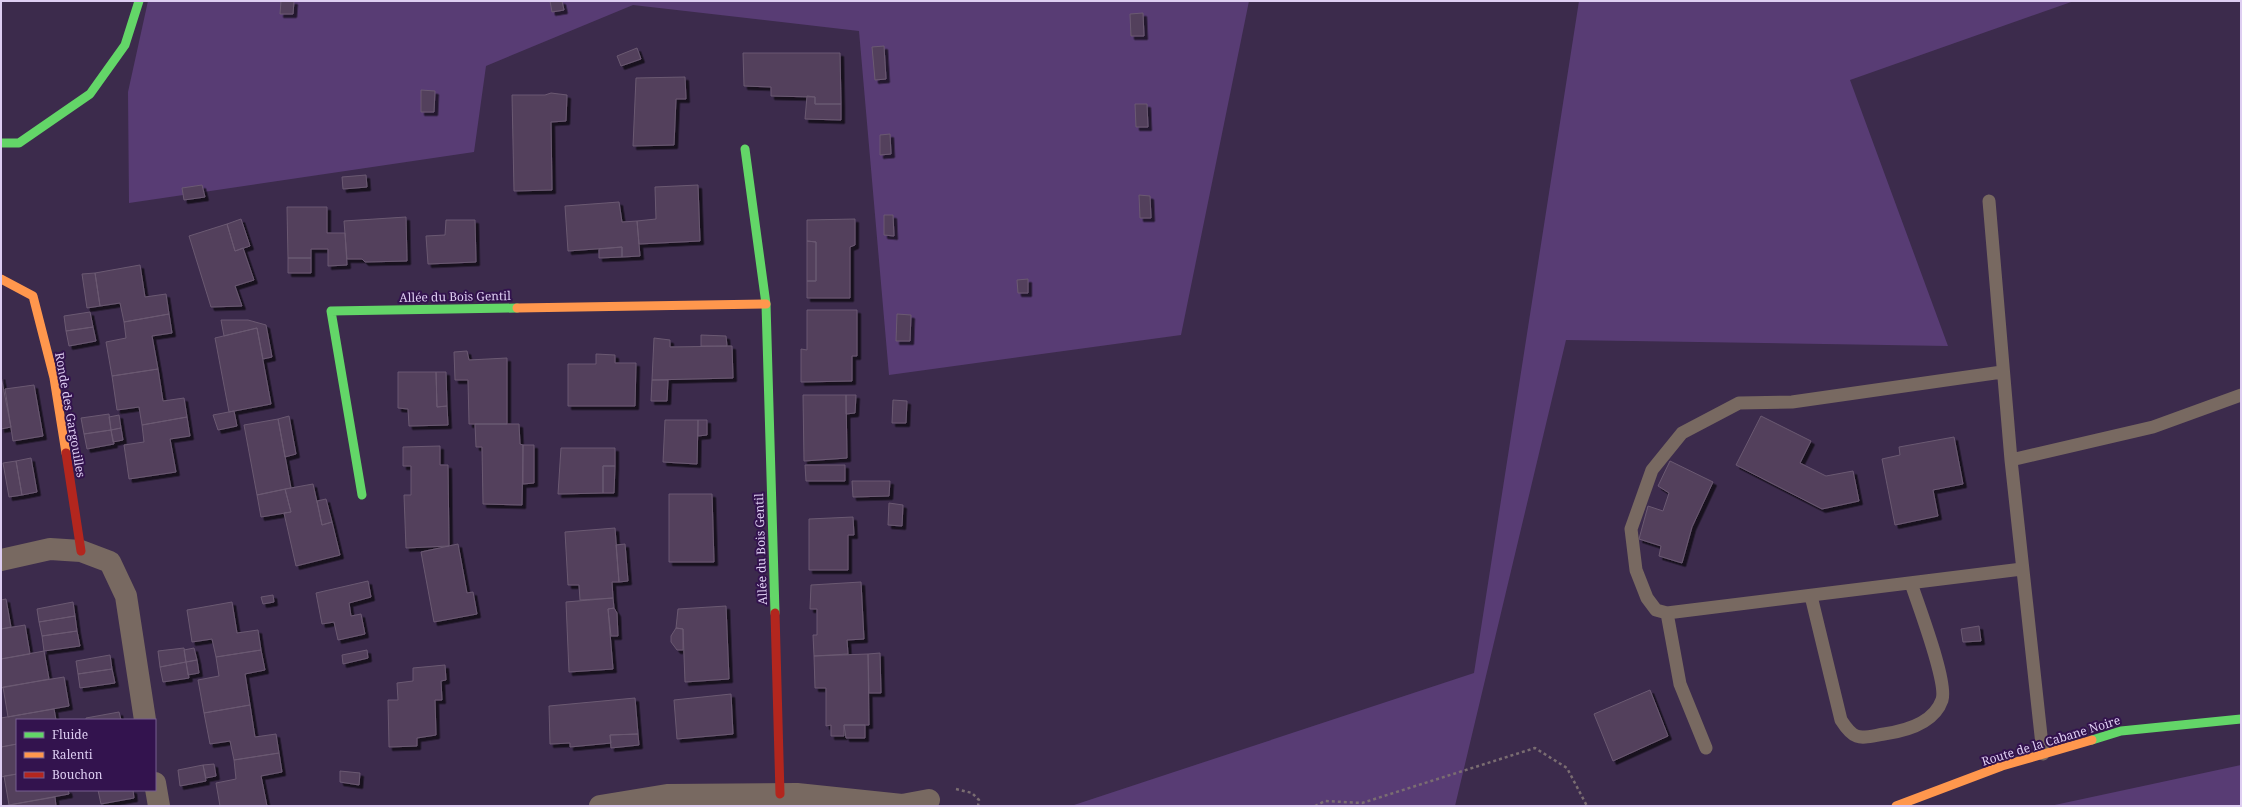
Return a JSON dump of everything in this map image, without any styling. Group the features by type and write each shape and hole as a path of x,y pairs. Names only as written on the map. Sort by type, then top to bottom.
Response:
{"street":[{"path":"1,143 18,143 90,94 125,45 139,1"},
{"name":"Allée du Bois Gentil","path":"746,149 766,304 780,794"},
{"name":"Ronde des Gargouilles","path":"1,279 33,296 54,378 81,551"},
{"name":"Allée du Bois Gentil","path":"362,495 331,311 766,304"},
{"path":"1,560 50,549 81,551 110,562 126,596 145,719"},
{"name":"Route de la Cabane Noire","path":"1896,806 2002,766 2121,731 2230,719 2241,720"},
{"path":"156,791 158,806"},
{"path":"600,806 667,796 797,794 902,805 930,800"}],"lane":[{"path":"1989,201 2010,460 2043,754"},
{"path":"2002,372 1792,402 1739,403 1682,433 1652,470 1631,529 1636,570 1647,598 1656,610 1666,613 2022,569"},
{"path":"2010,460 2153,426 2241,395"},
{"path":"1810,596 1841,720 1849,733 1859,738 1899,732 1931,718 1942,700 1940,674 1911,583"},
{"path":"1666,613 1680,684 1706,748"}],"path":[{"path":"1315,806 1326,802 1362,803 1535,748 1568,768 1587,806"}],"shaded area":[{"path":"148,1 1249,1 1181,335 889,375 859,31 633,5 486,66 474,152 129,203 128,92"},
{"path":"1579,1 2074,1 1850,80 1948,346 1566,340 1455,806 1071,806 1474,673"},
{"path":"2241,765 2241,806 2050,806"}],"building":[{"path":"281,1 294,1 293,14 280,14"},
{"path":"550,1 562,1 564,10 552,12"},
{"path":"1143,13 1144,36 1131,36 1130,14"},
{"path":"884,46 886,79 875,80 872,47"},
{"path":"637,48 641,59 621,66 617,56"},
{"path":"743,53 840,53 841,104 815,104 815,97 771,96 771,87 744,86"},
{"path":"685,77 686,99 676,99 674,145 633,146 636,78"},
{"path":"421,90 435,91 434,112 421,112"},
{"path":"551,93 567,95 566,121 551,122 552,190 514,191 512,95 545,95"},
{"path":"807,96 815,97 815,104 841,104 841,120 805,119"},
{"path":"1135,104 1147,104 1148,127 1136,127"},
{"path":"890,134 891,154 880,155 880,135"},
{"path":"366,175 367,187 343,189 342,177"},
{"path":"202,185 205,197 184,200 182,188"},
{"path":"698,185 700,241 639,244 637,221 656,219 655,187"},
{"path":"1139,195 1150,196 1151,218 1140,218"},
{"path":"619,202 622,222 637,221 640,256 622,257 622,247 568,251 565,206"},
{"path":"287,207 327,207 327,233 345,233 347,265 328,266 328,249 311,249 311,258 288,258"},
{"path":"884,215 893,215 894,236 884,235"},
{"path":"406,217 407,261 365,262 362,259 347,259 344,221"},
{"path":"241,219 250,246 235,251 227,224"},
{"path":"855,219 855,245 850,247 850,298 807,298 807,281 816,281 816,242 807,241 807,220"},
{"path":"446,220 475,220 476,262 428,264 426,236 445,235"},
{"path":"227,224 235,251 243,248 254,280 235,286 242,306 211,307 189,236"},
{"path":"807,241 816,242 816,281 807,281"},
{"path":"622,247 622,257 599,258 599,249"},
{"path":"288,258 311,258 311,273 288,273"},
{"path":"140,265 145,297 166,294 169,314 124,322 120,303 100,306 95,273"},
{"path":"95,273 100,306 87,308 82,274"},
{"path":"1028,279 1028,293 1018,293 1017,280"},
{"path":"807,310 857,310 857,356 852,356 852,381 801,382 801,349 807,350"},
{"path":"90,312 93,327 66,331 64,316"},
{"path":"169,314 172,333 152,336 158,369 112,376 106,342 126,338 124,322"},
{"path":"897,314 911,315 910,341 896,341"},
{"path":"221,320 248,320 266,325 272,357 263,359 257,328 224,336"},
{"path":"93,327 96,341 69,346 66,331"},
{"path":"257,328 271,404 229,412 215,338"},
{"path":"701,335 726,336 727,346 701,346"},
{"path":"654,338 670,340 670,347 732,346 733,378 652,380"},
{"path":"467,351 469,360 507,358 507,424 469,424 468,380 455,380 454,352"},
{"path":"596,354 615,355 615,363 636,363 635,406 568,406 568,364 596,364"},
{"path":"158,369 163,401 184,398 187,417 142,425 139,407 117,410 112,376"},
{"path":"398,372 436,372 437,407 447,406 448,425 409,426 408,409 398,408"},
{"path":"436,372 446,372 447,406 437,407"},
{"path":"1,376 11,427 1,429"},
{"path":"652,380 668,380 667,401 651,401"},
{"path":"34,385 43,436 13,441 5,389"},
{"path":"803,395 846,395 847,458 804,461"},
{"path":"846,395 856,395 855,413 846,414"},
{"path":"893,400 907,401 906,423 892,423"},
{"path":"234,411 237,426 218,430 213,415"},
{"path":"109,414 111,430 84,434 81,418"},
{"path":"119,415 121,428 111,430 109,417"},
{"path":"289,416 296,454 285,457 278,419"},
{"path":"1761,416 1811,441 1800,463 1826,476 1853,471 1859,501 1822,509 1736,465"},
{"path":"187,417 190,436 170,439 176,472 129,479 124,445 144,442 142,425"},
{"path":"278,419 291,488 257,495 244,425"},
{"path":"665,420 698,420 697,464 663,462"},
{"path":"698,420 707,420 707,435 698,436"},
{"path":"475,424 519,424 520,444 523,445 522,505 483,504 482,447 476,447"},
{"path":"121,428 123,440 113,442 111,430"},
{"path":"111,430 114,444 87,449 84,434"},
{"path":"1954,437 1963,484 1933,490 1938,516 1895,525 1882,459 1900,455 1899,447"},
{"path":"523,445 534,445 534,483 523,484"},
{"path":"440,446 440,465 448,465 449,546 406,548 404,495 411,495 411,466 403,466 403,447"},
{"path":"561,448 615,448 615,466 603,466 603,493 558,494"},
{"path":"31,458 37,492 22,495 16,461"},
{"path":"16,461 22,495 9,497 3,463"},
{"path":"1670,461 1713,482 1692,527 1682,563 1659,556 1661,546 1639,539 1648,506 1663,511 1669,493 1658,486"},
{"path":"805,465 845,465 845,481 806,481"},
{"path":"603,466 615,466 614,493 603,493"},
{"path":"852,481 890,481 889,496 853,497"},
{"path":"313,484 322,525 332,522 340,555 296,566 284,513 291,512 285,489"},
{"path":"285,489 291,512 261,517 257,495"},
{"path":"669,494 712,494 714,562 669,562"},
{"path":"326,499 332,522 322,525 317,501"},
{"path":"889,503 903,505 902,526 888,525"},
{"path":"853,517 854,535 848,535 848,570 809,570 809,519"},
{"path":"615,528 619,582 612,582 613,598 580,600 579,585 568,585 565,532"},
{"path":"458,544 467,593 473,592 477,614 434,622 421,552"},
{"path":"625,544 628,581 619,582 616,545"},
{"path":"368,581 371,597 349,603 351,616 361,614 365,634 338,640 334,622 322,624 316,593"},
{"path":"861,582 864,639 847,640 848,654 814,656 813,635 817,635 817,609 810,609 811,585"},
{"path":"273,595 274,602 263,604 261,597"},
{"path":"613,598 614,608 608,609 613,669 569,672 566,602"},
{"path":"6,599 11,627 1,629 1,600"},
{"path":"73,602 75,616 39,622 37,609"},
{"path":"232,602 237,633 258,630 261,650 216,657 212,639 192,642 187,610"},
{"path":"726,606 729,679 685,682 683,629 676,628 678,609"},
{"path":"614,608 617,613 618,636 611,636 608,609"},
{"path":"75,616 77,631 42,636 39,622"},
{"path":"25,625 30,654 1,659 1,629"},
{"path":"1979,626 1981,641 1963,642 1961,629"},
{"path":"676,628 683,629 683,650 677,650 671,642 671,636"},
{"path":"77,631 80,646 44,651 42,636"},
{"path":"184,648 186,662 160,667 158,651"},
{"path":"194,648 197,660 186,662 184,650"},
{"path":"261,650 265,670 245,674 250,705 204,713 198,680 219,676 216,657"},
{"path":"367,650 368,658 343,664 342,655"},
{"path":"44,651 49,679 1,688 1,659"},
{"path":"880,653 881,693 869,693 868,654"},
{"path":"868,654 869,725 844,725 844,736 831,736 831,725 826,726 826,688 815,688 814,656"},
{"path":"110,655 112,669 78,674 76,661"},
{"path":"197,660 199,673 188,675 186,662"},
{"path":"186,662 189,678 163,682 160,667"},
{"path":"445,665 446,680 441,681 442,700 435,700 436,735 417,738 417,746 389,747 388,700 398,700 397,683 413,681 413,668"},
{"path":"112,669 115,683 80,688 78,674"},
{"path":"64,677 69,706 8,717 3,687"},
{"path":"1650,690 1668,736 1613,761 1594,714"},
{"path":"731,694 733,734 677,739 674,700"},
{"path":"635,698 638,734 610,735 611,743 570,747 570,743 550,744 549,706"},
{"path":"250,705 255,737 276,734 279,753 234,760 230,741 210,744 204,713"},
{"path":"54,709 56,719 16,719 16,744 1,747 1,718"},
{"path":"119,712 121,719 86,719"},
{"path":"844,725 865,725 865,738 846,738"},
{"path":"638,734 639,745 611,748 610,735"},
{"path":"16,744 16,774 1,777 1,747"},
{"path":"279,753 282,772 261,776 267,806 220,806 216,783 236,779 234,760"},
{"path":"214,764 216,776 206,778 203,765"},
{"path":"203,765 206,781 180,786 178,770"},
{"path":"340,771 360,773 359,785 340,782"},
{"path":"16,774 16,791 68,791 69,794 9,805 4,776"},
{"path":"98,791 133,791 134,798 101,804"},
{"path":"55,797 56,806 3,806 9,805"}],"traffic: fast":[{"path":"1,143 19,143 90,94 125,45 139,1"},
{"path":"745,149 766,304 775,613"},
{"path":"362,495 331,311 517,308"},
{"path":"2092,740 2121,731 2241,719"}],"traffic: slow":[{"path":"1,279 33,296 54,378 66,453"},
{"path":"517,308 766,304"},
{"path":"1896,806 2002,766 2092,740"}],"traffic: jam":[{"path":"66,453 81,551"},
{"path":"775,613 780,794"}]}
